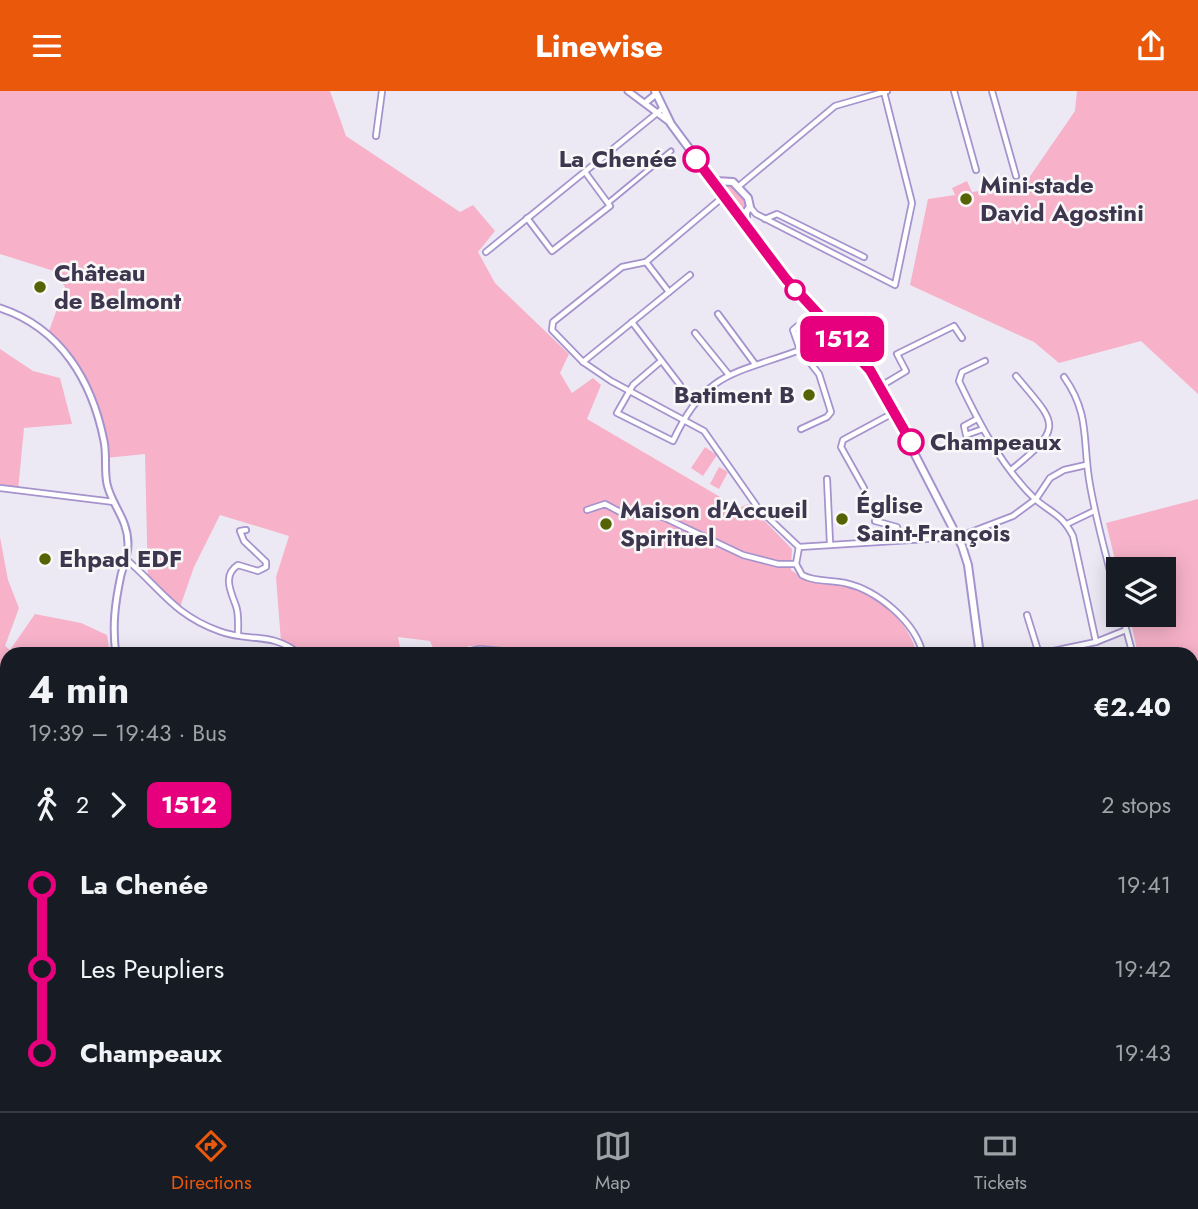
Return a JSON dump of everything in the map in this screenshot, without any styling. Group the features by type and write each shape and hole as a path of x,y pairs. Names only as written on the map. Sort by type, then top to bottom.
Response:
{"main road":[{"path":"655,92 658,110 669,121 786,279 863,362 881,386 958,537 968,565 978,647"},
{"path":"714,181 733,182 739,186 749,211 747,227"},
{"path":"722,193 725,182"},
{"path":"736,212 749,211"}],"street":[{"path":"376,136 382,91"},
{"path":"486,252 658,110 628,91"},
{"path":"739,186 835,106 885,91 892,137 912,203 895,285 749,211"},
{"path":"954,91 976,170"},
{"path":"992,91 1016,176"},
{"path":"645,103 655,92"},
{"path":"608,203 671,151"},
{"path":"527,218 552,251 610,206 584,172"},
{"path":"722,193 646,262 622,267 552,325 552,330 583,362 629,391 704,431 758,508 799,547"},
{"path":"765,219 777,214 864,257"},
{"path":"646,262 669,292"},
{"path":"583,362 690,275"},
{"path":"0,308 24,320 77,364 102,432 106,480 127,526 126,559 114,608 116,647"},
{"path":"801,429 827,417 831,412 819,374 800,349 793,330 815,311"},
{"path":"718,314 755,364"},
{"path":"632,322 680,384"},
{"path":"881,386 906,371 897,354 954,326 962,338"},
{"path":"695,333 729,375"},
{"path":"661,362 629,391 617,413 673,441 684,418 710,386 755,364 800,349"},
{"path":"985,361 959,376 977,419 1011,470 1036,499 1058,513 1067,524 1073,536 1096,642"},
{"path":"1011,470 1048,434 1051,425 1045,411 1016,376"},
{"path":"1064,377 1083,413 1086,465 1107,557"},
{"path":"864,488 841,447 843,440 895,412"},
{"path":"977,419 964,426 966,435 983,429"},
{"path":"799,547 958,537 1013,516 1036,499 1051,478 1064,470 1086,465"},
{"path":"827,479 830,543"},
{"path":"0,488 115,501"},
{"path":"587,510 605,504 622,513 663,517 743,555 778,564 796,564"},
{"path":"1067,524 1095,511"},
{"path":"875,521 897,527 900,540"},
{"path":"238,634 236,606 229,589 231,572 238,565 258,571 266,567 266,562 241,537 240,531 246,530"},
{"path":"799,547 796,564 805,577 847,584 880,598 916,636 920,647"},
{"path":"126,559 166,601 180,611 220,632 275,640 287,647"},
{"path":"1027,615 1037,647"},
{"path":"1125,627 1131,647"},
{"path":"1072,647 1096,642 1126,630"}],"shaded area":[{"path":"0,91 330,91 346,136 460,212 473,205 495,231 478,252 495,283 569,354 560,373 572,393 593,378 601,385 587,419 739,508 748,504 792,549 791,570 809,579 843,586 868,595 899,620 915,647 433,647 430,641 398,637 400,647 289,647 281,642 276,577 289,536 220,515 194,567 179,610 148,582 145,454 106,458 105,444 83,376 49,331 65,287 54,271 0,254"},
{"path":"1077,91 1198,91 1198,394 1141,341 1059,363 1034,342 910,285 928,199 955,195 952,188 967,181 972,192 1024,185 1075,111"},
{"path":"729,184 745,200 747,206 743,210 739,210 723,192 724,187"},
{"path":"0,349 33,371 60,378 72,424 24,428 18,491 0,488"},
{"path":"705,447 717,455 703,476 691,468"},
{"path":"719,467 728,472 719,489 710,484"},
{"path":"1198,499 1198,647 1136,647 1132,627 1176,627 1176,557 1114,557 1106,523"},
{"path":"0,537 8,580 19,608 6,647 0,647"},
{"path":"35,614 81,623 107,635 109,647 12,647"}],"bus line":[{"name":"1512","path":"696,159 717,183 723,197 786,279 870,370 911,442"}],"place":[{"name":"La Chenée","path":"696,159"},
{"name":"Mini-stade David Agostini","path":"966,199"},
{"name":"Château de Belmont","path":"40,287"},
{"name":"Batiment B","path":"809,395"},
{"name":"Champeaux","path":"911,442"},
{"name":"Église Saint-François","path":"842,519"},
{"name":"Maison d'Accueil Spirituel","path":"606,524"},
{"name":"Ehpad EDF","path":"45,559"}]}
